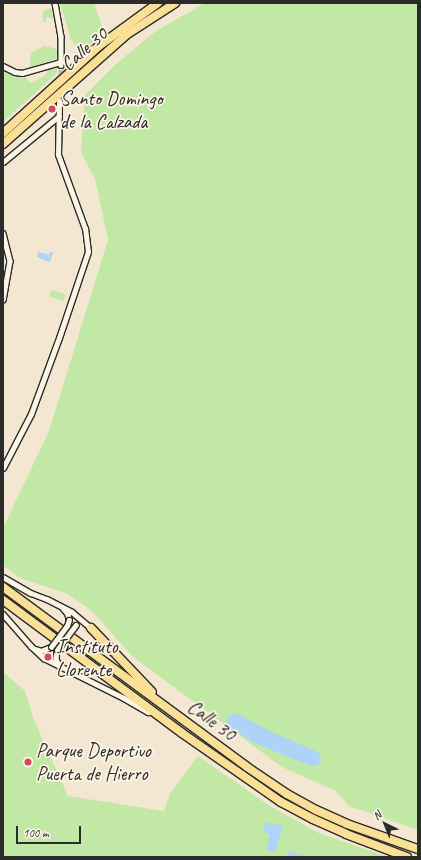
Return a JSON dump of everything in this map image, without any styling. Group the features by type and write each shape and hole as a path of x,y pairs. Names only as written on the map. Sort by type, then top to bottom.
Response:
{"highway":[{"name":"Calle 30","path":"3,133 99,46 158,3"},
{"name":"Calle 30","path":"3,144 59,98 126,35 175,3"},
{"path":"3,150 59,98"},
{"name":"Calle 30","path":"3,587 253,771 316,810 347,824 418,850"},
{"name":"Calle 30","path":"3,600 166,721 237,772 288,805 313,819 346,834 407,857"},
{"path":"91,628 151,691 185,716 197,730"},
{"path":"149,713 166,721"}],"street":[{"path":"3,66 15,72 22,73 61,64 61,36 55,3"},
{"path":"3,468 31,414 88,252 85,229 58,155 59,98"},
{"path":"3,162 49,126 59,116"},
{"path":"49,126 58,125"},
{"path":"3,233 10,261 3,298"},
{"path":"3,577 31,593 58,604 72,612 91,628"},
{"path":"30,646 41,650 51,647 67,626 69,620 68,614 58,604"},
{"path":"3,614 30,646 44,658 61,668 124,698 149,713"},
{"path":"61,668 56,659 57,650 76,625 83,624 91,628"}],"green space":[{"path":"60,3 94,3 104,32 81,53 71,40"},
{"path":"205,3 418,3 418,830 349,806 336,791 282,767 132,656 92,611 68,594 20,578 3,565 3,528 49,431 108,240 95,179 81,152 85,95 117,63 156,31"},
{"path":"51,8 54,19 46,17 46,22 43,22 43,11"},
{"path":"44,46 58,49 56,59 30,67 32,52"},
{"path":"57,68 57,73 3,122 3,70 16,76 23,76 31,83 44,76 49,70"},
{"path":"51,290 65,294 63,301 49,297"},
{"name":"Parque Deportivo Puerta de Hierro","path":"3,672 25,691 34,720 68,796 164,811 170,794 198,756 270,806 319,833 388,857 3,857"}],"water":[{"path":"38,252 47,254 48,257 50,252 53,253 50,262 37,257"},
{"path":"236,713 272,732 318,752 321,757 320,763 316,766 311,766 254,743 228,726 227,718"},
{"path":"266,822 283,826 275,852 266,850 270,834 263,832"},
{"path":"289,851 311,857 287,857"}],"tunnel":[{"path":"60,94 61,65"}],"place":[{"name":"Santo Domingo de la Calzada","path":"52,109"},
{"name":"Instituto Llorente","path":"48,657"},
{"name":"Parque Deportivo Puerta de Hierro","path":"28,762"}]}
